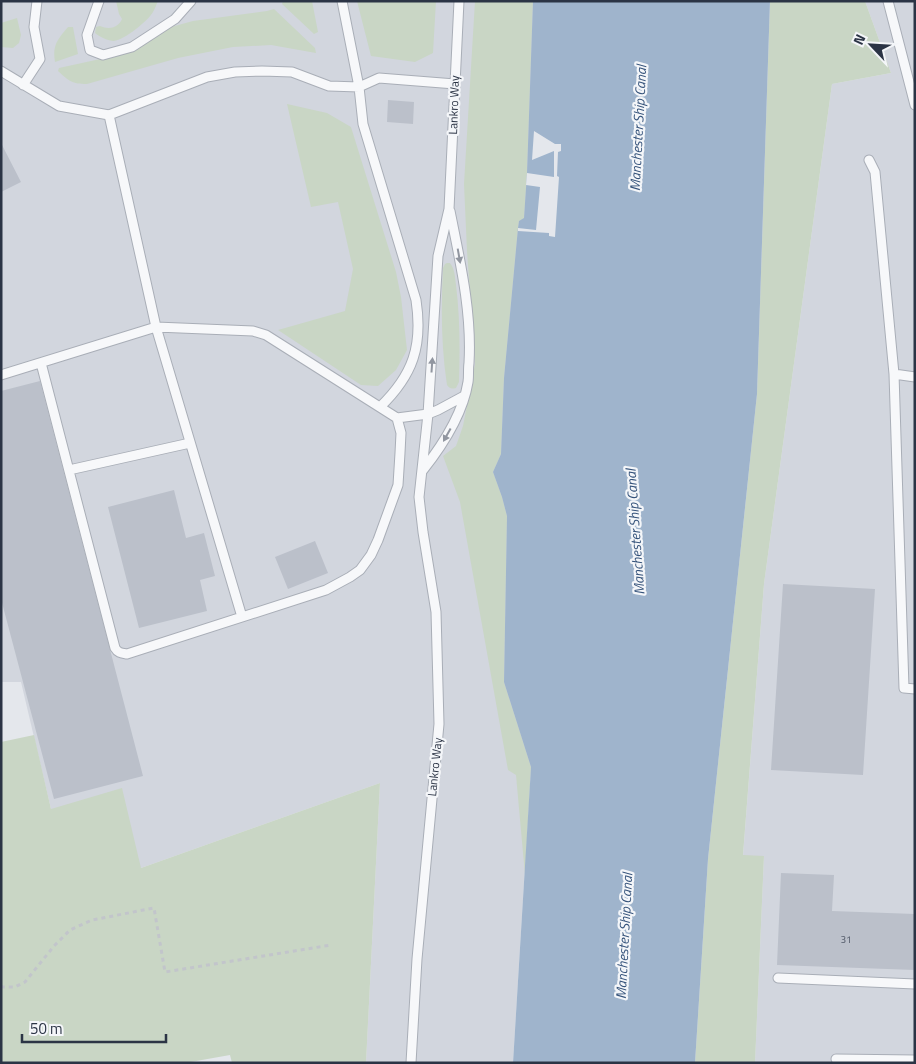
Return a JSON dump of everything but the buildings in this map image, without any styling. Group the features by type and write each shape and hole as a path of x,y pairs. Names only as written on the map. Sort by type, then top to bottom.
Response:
{"lane":[{"path":"24,85 40,59 34,27 37,1"},
{"path":"99,1 87,35 90,50 102,55 132,47 175,19 191,1"},
{"path":"342,1 359,87 363,124 416,300 418,318 418,335 410,368 397,389 380,407"},
{"name":"Lankro Way","path":"411,1063 417,959 439,724 436,612 419,497 428,414 438,256 450,208 459,1"},
{"path":"888,1 915,105"},
{"path":"1,71 59,106 109,115 208,77 235,72 262,70 292,72 329,86 359,87 379,78 455,84"},
{"path":"109,115 156,327 242,617"},
{"path":"869,160 875,172 894,374 904,688 915,689"},
{"name":"Lankro Way","path":"422,471 453,424 468,382 470,344 468,314 450,208"},
{"path":"1,375 156,327 252,331 266,335 397,418 428,414 464,396"},
{"path":"41,363 114,648 126,654 326,590 360,570 371,555 378,540 398,485 401,432 397,418"},
{"path":"894,374 915,377"},
{"path":"69,470 190,443"},
{"path":"778,978 915,984"},
{"path":"836,1059 915,1060"}],"path":[{"path":"1,986 15,988 26,982 54,946 70,930 92,920 154,908 165,972 331,945"}],"shaded area":[{"path":"1,1 533,1 531,767 513,1063 366,1063 380,783 141,868 51,809 21,682 1,682"},
{"path":"865,1 915,1 915,1063 755,1063 764,856 743,856 764,584 832,84 891,73"}],"green space":[{"path":"116,1 158,1 153,12 141,25 124,37 112,41 95,33 96,27 113,27 122,19"},
{"path":"283,1 312,1 318,32 314,34 282,4"},
{"path":"357,1 436,1 433,53 415,62 371,56"},
{"path":"475,1 533,1 524,219 519,221 518,228 504,378 501,454 493,472 507,516 504,682 531,767 525,875 516,775 508,770 460,502 443,456 456,446 463,426 475,364 464,184"},
{"path":"770,1 865,1 891,73 832,84 764,584 743,855 764,856 755,1063 695,1063 708,859 757,394"},
{"path":"274,9 315,48 316,53 271,45 233,47 178,58 87,84 71,81 58,71 59,68 123,54 171,27 193,21"},
{"path":"17,18 21,35 19,43 13,48 1,47 1,23"},
{"path":"68,27 73,27 78,54 55,62 55,47 61,35"},
{"path":"287,104 327,113 351,127 396,272 407,350 396,370 378,386 361,385 278,330 345,311 353,269 338,202 311,207"},
{"path":"447,263 450,263 453,268 459,321 459,382 456,388 453,389 447,385 443,341 443,268"},
{"path":"34,735 51,809 122,788 141,868 380,783 366,1063 232,1063 230,1055 185,1063 1,1063 1,742"}],"water":[{"name":"Manchester Ship Canal","path":"533,1 770,1 757,394 708,859 695,1063 513,1063 531,767 504,682 507,516 493,472 501,454 504,378 518,228 519,221 524,218"}],"pier":[{"path":"534,131 555,144 561,144 561,151 558,152 557,176 559,177 555,237 549,236 549,233 518,231 518,228 536,230 540,187 526,185 527,173 554,177 554,151 532,160"}]}
